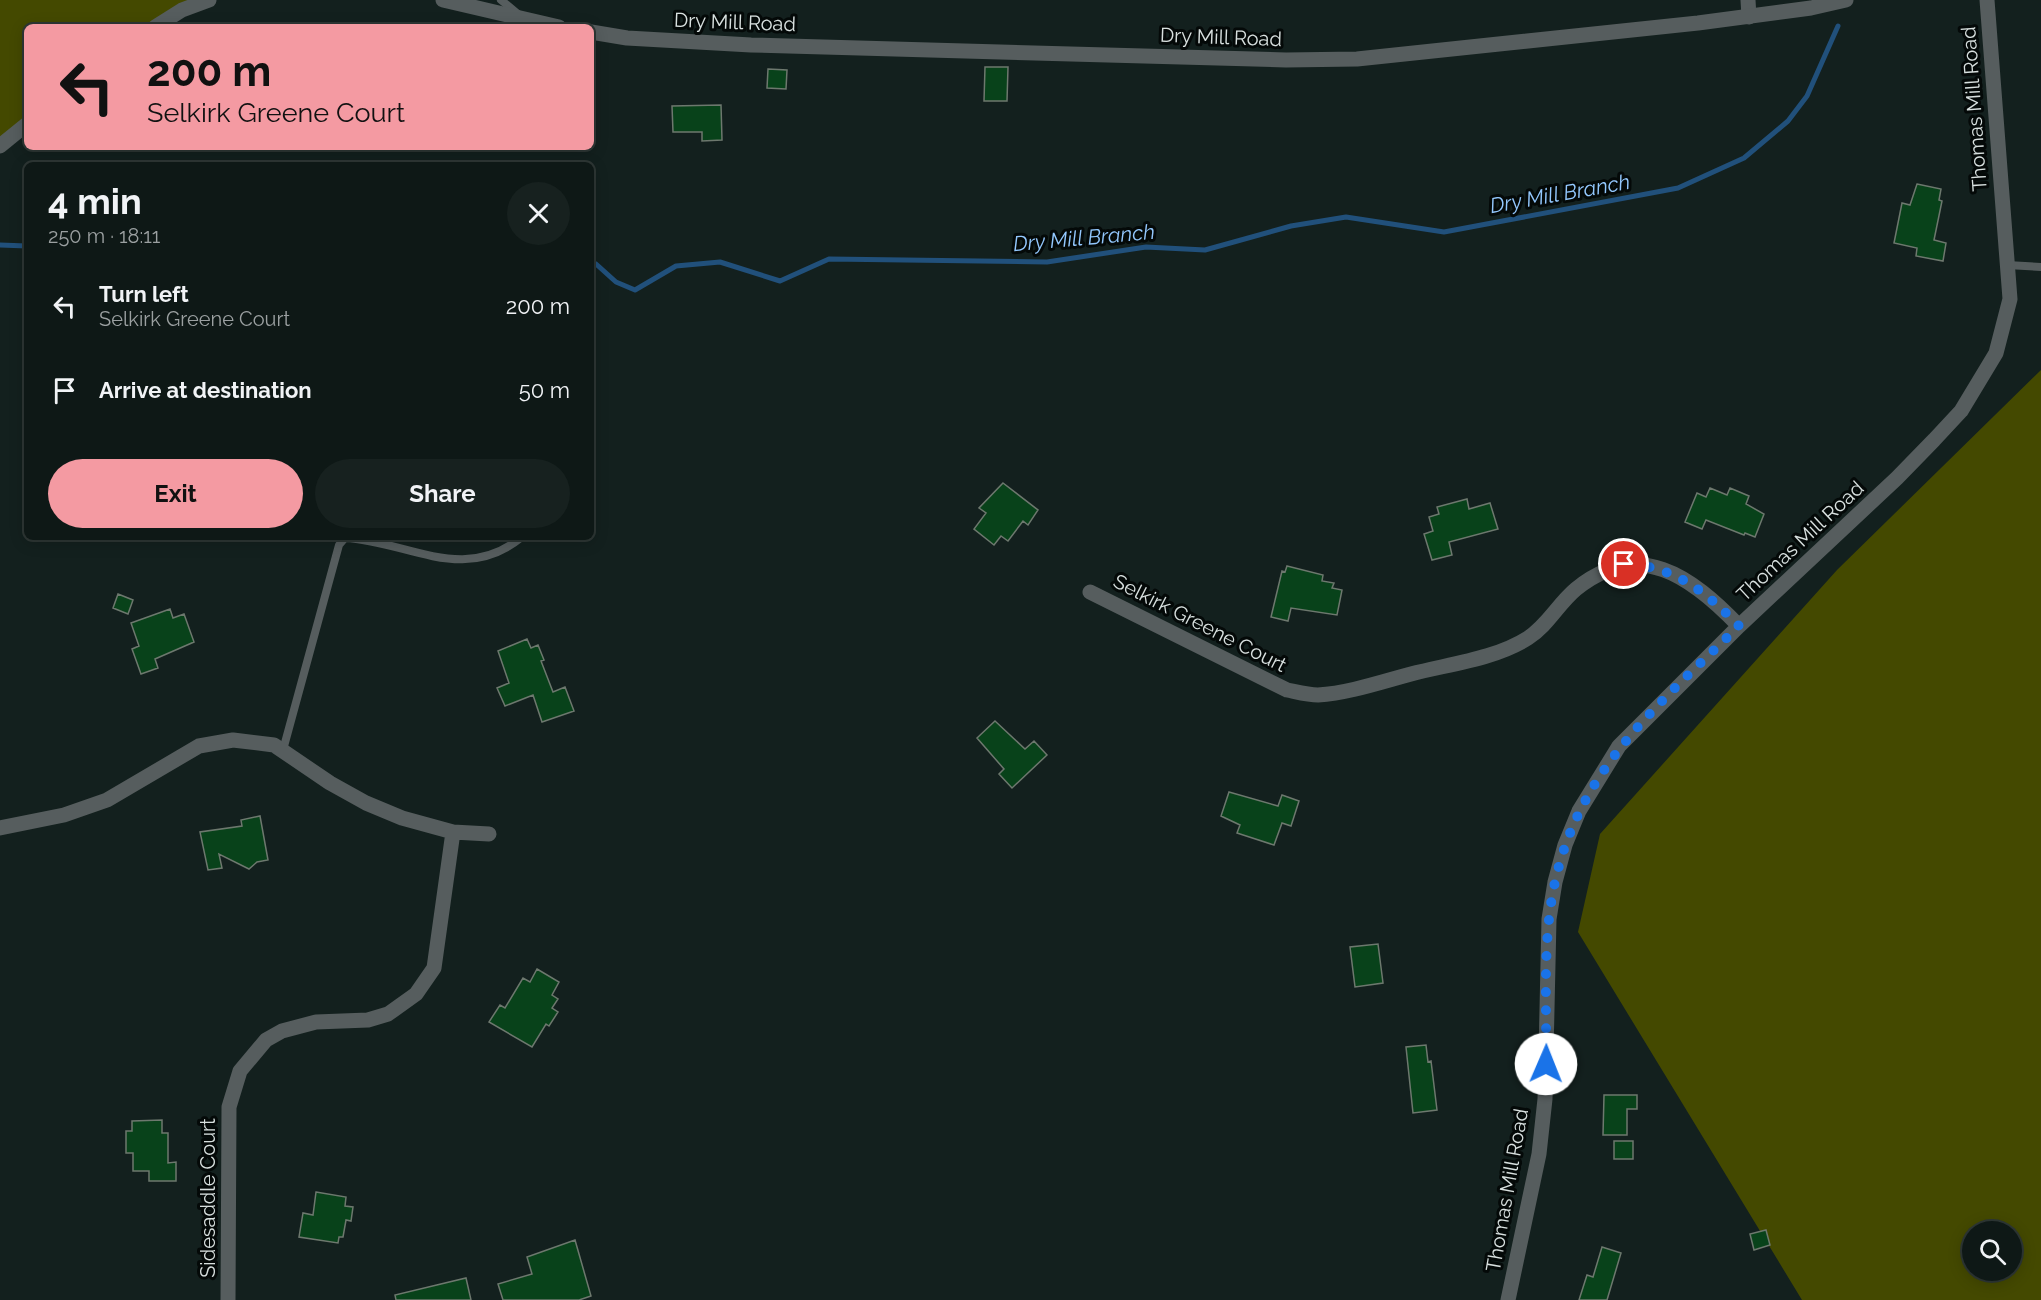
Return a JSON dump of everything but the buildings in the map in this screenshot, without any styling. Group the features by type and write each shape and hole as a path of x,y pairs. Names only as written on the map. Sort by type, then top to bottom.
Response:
{"street":[{"path":"160,24 182,10 209,0"},
{"path":"443,0 542,24"},
{"path":"1748,0 1749,17"},
{"name":"Dry Mill Road","path":"594,32 627,38 751,45 1286,60 1357,59 1749,17 1846,0"},
{"name":"Thomas Mill Road","path":"1508,1300 1539,1154 1545,1100 1549,919 1555,882 1565,845 1596,781 1619,746 1739,626 1897,478 1961,411 1996,353 2010,299 1987,0"},
{"path":"0,146 24,126"},
{"name":"Selkirk Greene Court","path":"1090,592 1287,690 1317,695 1363,687 1496,652 1527,638 1551,619 1574,591 1598,573 1624,564 1650,565 1678,577 1710,597 1739,626"},
{"path":"0,828 64,815 106,800 199,746 233,740 274,745 330,783 366,803 402,818 453,832 489,834"},
{"name":"Sidesaddle Court","path":"228,1300 229,1107 240,1071 266,1040 282,1031 316,1022 378,1017 388,1014 416,994 434,968 453,832"}],"lane":[{"path":"501,0 526,21"},
{"path":"2007,266 2041,267"},
{"path":"283,750 339,545 343,540"},
{"path":"364,540 438,559 465,560 505,551 518,540"}],"shaded area":[{"path":"0,0 209,0 161,24 24,24 24,126 0,146"},
{"path":"2041,370 2041,1300 1802,1300 1578,932 1600,834 1837,570"}],"waterway":[{"name":"Dry Mill Branch","path":"594,264 616,282 635,290 676,266 720,262 780,281 829,259 1047,262 1146,247 1205,250 1291,226 1346,217 1444,232 1678,188 1744,158 1788,121 1807,96 1838,26"},
{"name":"Dry Mill Branch","path":"0,245 24,246"}],"route":[{"path":"1546,1064 1549,919 1555,882 1565,845 1579,811 1619,746 1739,626 1710,597 1678,577 1650,565 1624,564"}]}
